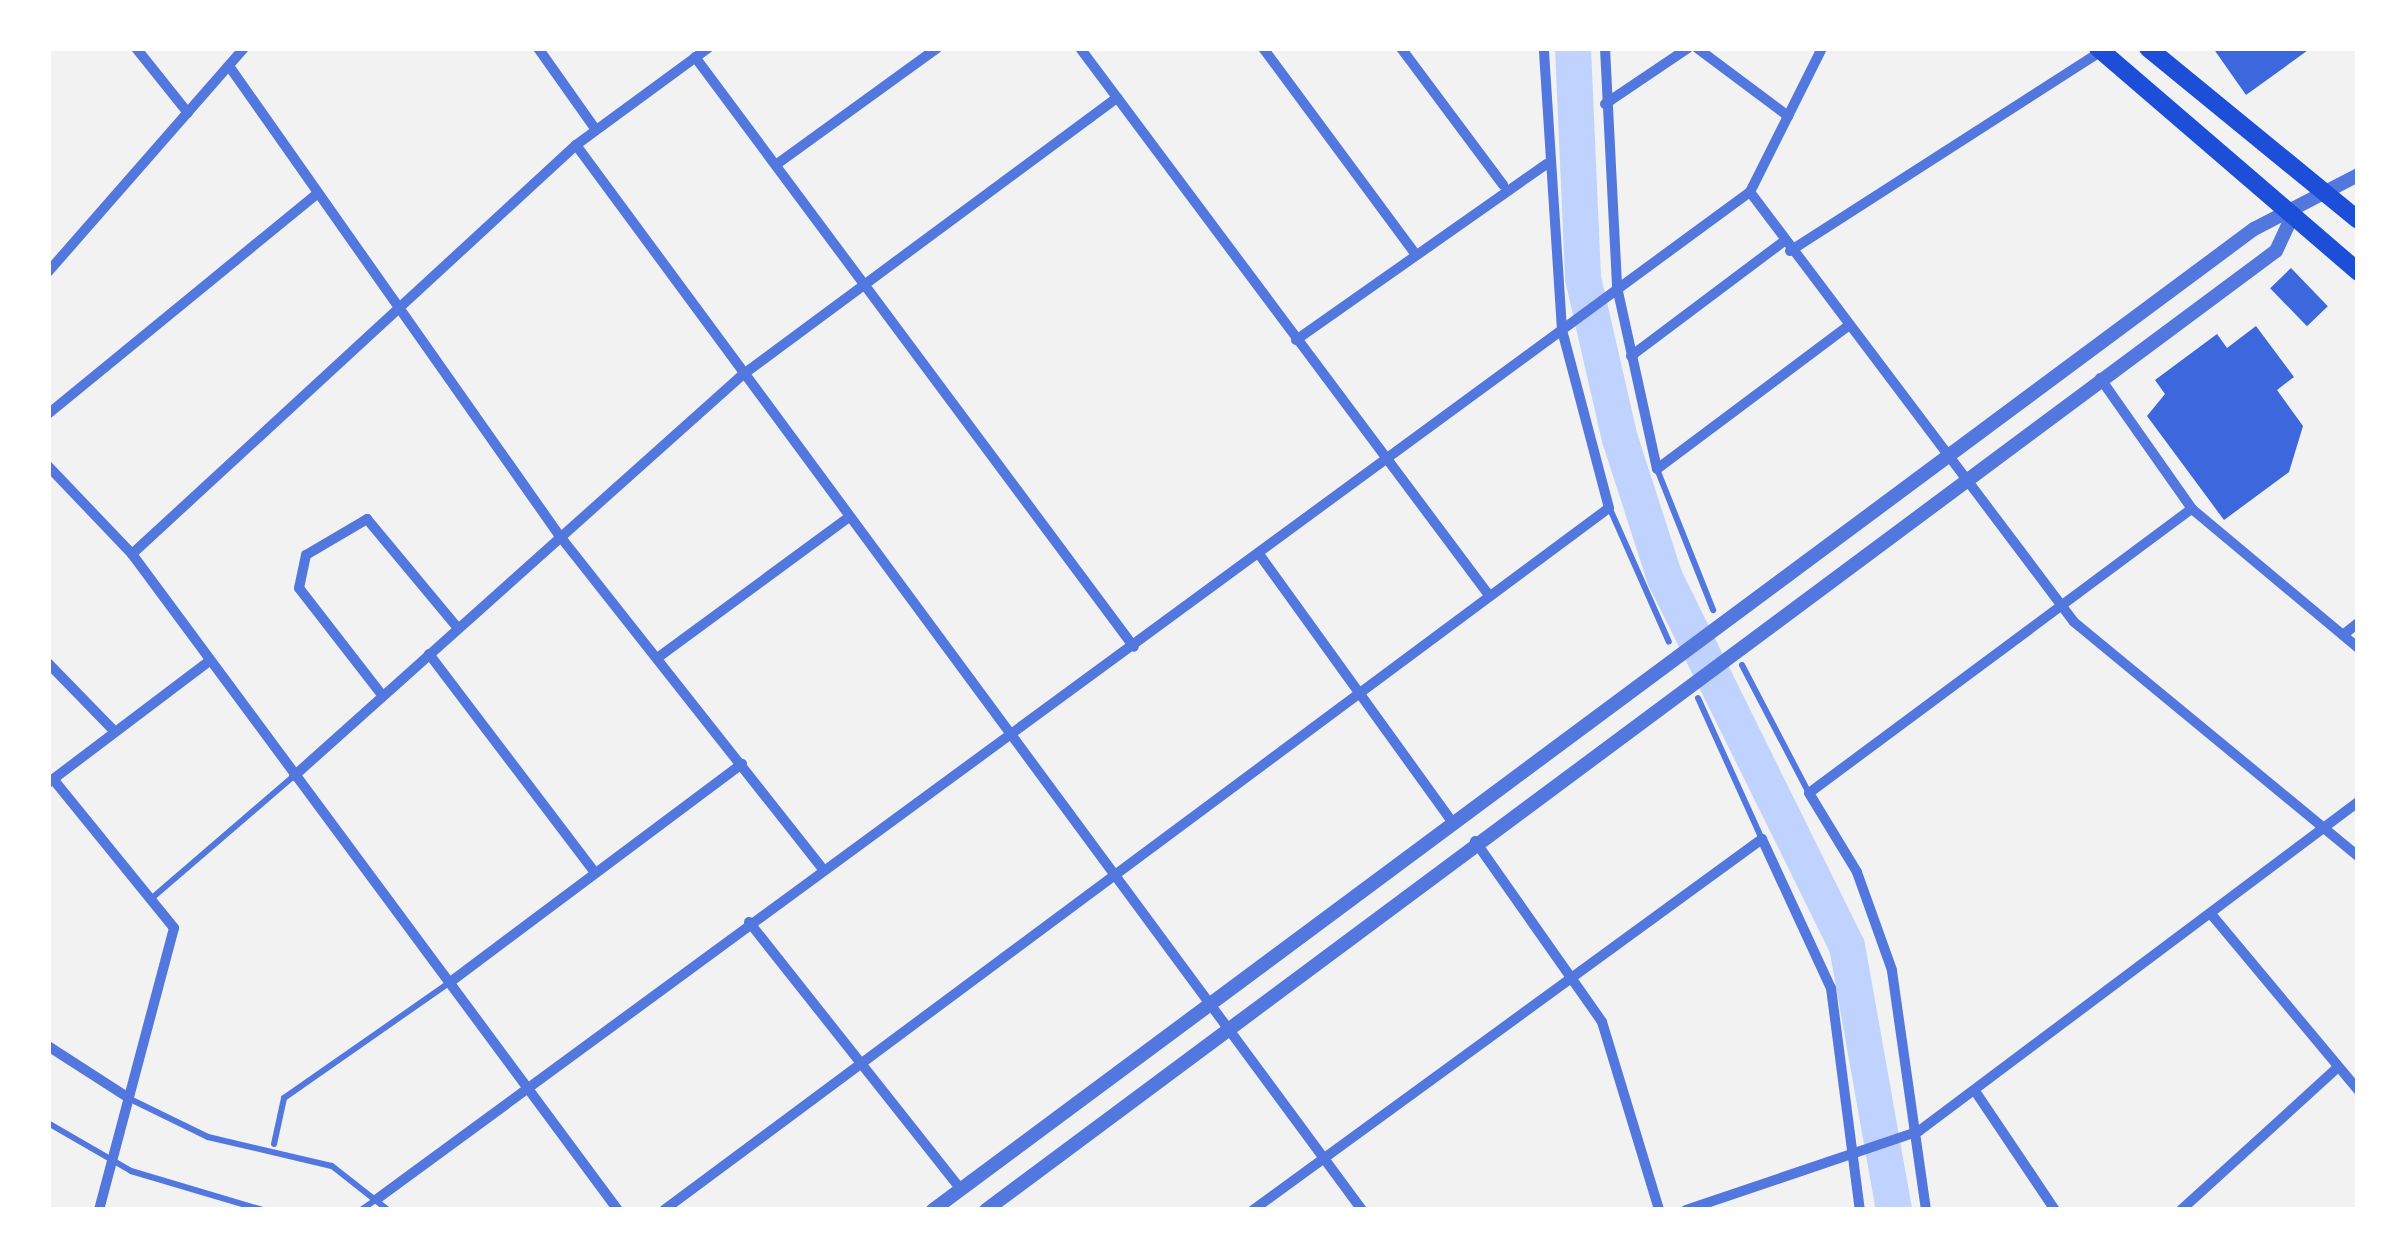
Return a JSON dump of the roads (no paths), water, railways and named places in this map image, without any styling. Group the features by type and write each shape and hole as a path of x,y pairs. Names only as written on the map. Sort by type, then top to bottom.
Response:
{"main road":[{"path":"2148,48 2358,220"},
{"path":"2100,49 2358,272"}],"street":[{"path":"136,48 188,113"},
{"path":"48,272 244,48"},
{"path":"132,554 401,317 576,145 708,48"},
{"path":"777,164 938,48"},
{"path":"1080,48 1487,594"},
{"path":"1262,48 1414,252"},
{"path":"1401,48 1502,185"},
{"path":"664,1210 1487,594 1609,508 1562,329 1546,164 1544,48"},
{"path":"1605,48 1616,288 1657,469 1848,326"},
{"path":"1605,104 1692,48 1788,116"},
{"path":"377,1198 820,866 1011,737 1750,192 1822,48"},
{"path":"542,49 596,130"},
{"path":"1631,356 1787,246 2100,49"},
{"path":"695,57 1134,647"},
{"path":"229,66 401,317 559,535 660,656 820,866"},
{"path":"294,776 741,376 1118,98"},
{"path":"576,145 741,376 1362,1210"},
{"path":"1296,340 1502,185 1546,164"},
{"path":"933,1210 1454,824 1715,618 2254,229 2292,217 2358,175"},
{"path":"1750,192 2061,607 2358,856"},
{"path":"48,414 317,194"},
{"path":"986,1210 1692,678 2276,250 2292,217"},
{"path":"2100,378 2192,509 2358,648"},
{"path":"48,466 132,554 618,1210"},
{"path":"1926,1210 1919,1131 1877,921 1809,793 2192,509"},
{"path":"660,656 848,518"},
{"path":"382,695 299,588 306,555 367,519 458,627"},
{"path":"1259,554 1454,824"},
{"path":"2343,635 2358,623"},
{"path":"429,653 595,873"},
{"path":"99,1210 116,1162 127,1097 173,928 51,781 208,662"},
{"path":"48,663 115,732"},
{"path":"449,983 742,764"},
{"path":"1686,1210 1919,1131 2358,802"},
{"path":"1253,1210 1571,973 1762,839 1831,988 1860,1210"},
{"path":"1475,841 1602,1022 1659,1210"},
{"path":"2211,914 2358,1090"},
{"path":"749,922 962,1189"},
{"path":"48,1046 127,1097"},
{"path":"2186,1208 2338,1067"},
{"path":"1975,1091 2055,1210"}],"lane":[{"path":"1657,469 1715,618"},
{"path":"1609,508 1674,648"},
{"path":"1742,665 1809,793"},
{"path":"1698,698 1762,839"},
{"path":"152,898 294,776"},
{"path":"274,1145 284,1098 449,983"},
{"path":"127,1097 208,1137 274,1145 332,1166 388,1210"},
{"path":"48,1123 116,1162 259,1209"},
{"path":"362,1210 377,1198"}],"waterway":[{"path":"1573,48 1583,278 1620,439 1665,578 1847,946 1894,1210"}]}
